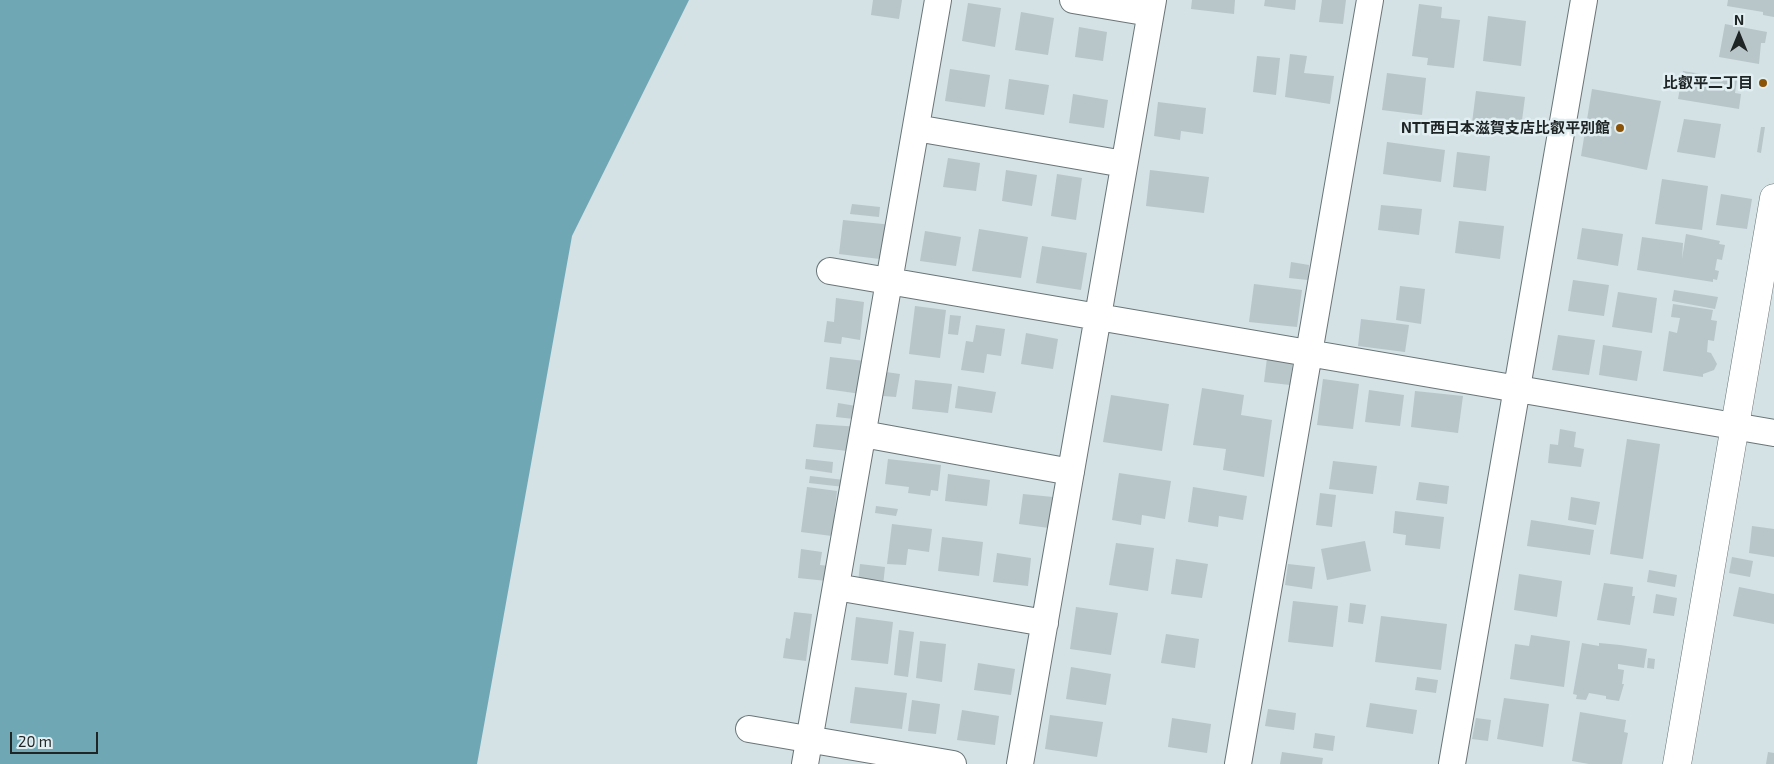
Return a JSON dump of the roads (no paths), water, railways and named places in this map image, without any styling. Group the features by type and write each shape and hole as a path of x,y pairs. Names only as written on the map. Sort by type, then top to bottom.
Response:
{"street":[{"path":"808,752 938,0"},
{"path":"1020,764 1152,7 1072,0"},
{"path":"1238,764 1370,0"},
{"path":"1452,764 1584,0"},
{"path":"916,128 1124,164"},
{"path":"1676,764 1774,198"},
{"path":"830,271 1774,433"},
{"path":"863,434 1071,472"},
{"path":"836,587 1045,623"},
{"path":"749,729 808,752 953,764"}],"place":[{"name":"比叡平二丁目","path":"1763,83"},
{"name":"NTT西日本滋賀支店比叡平別館","path":"1620,128"}]}
